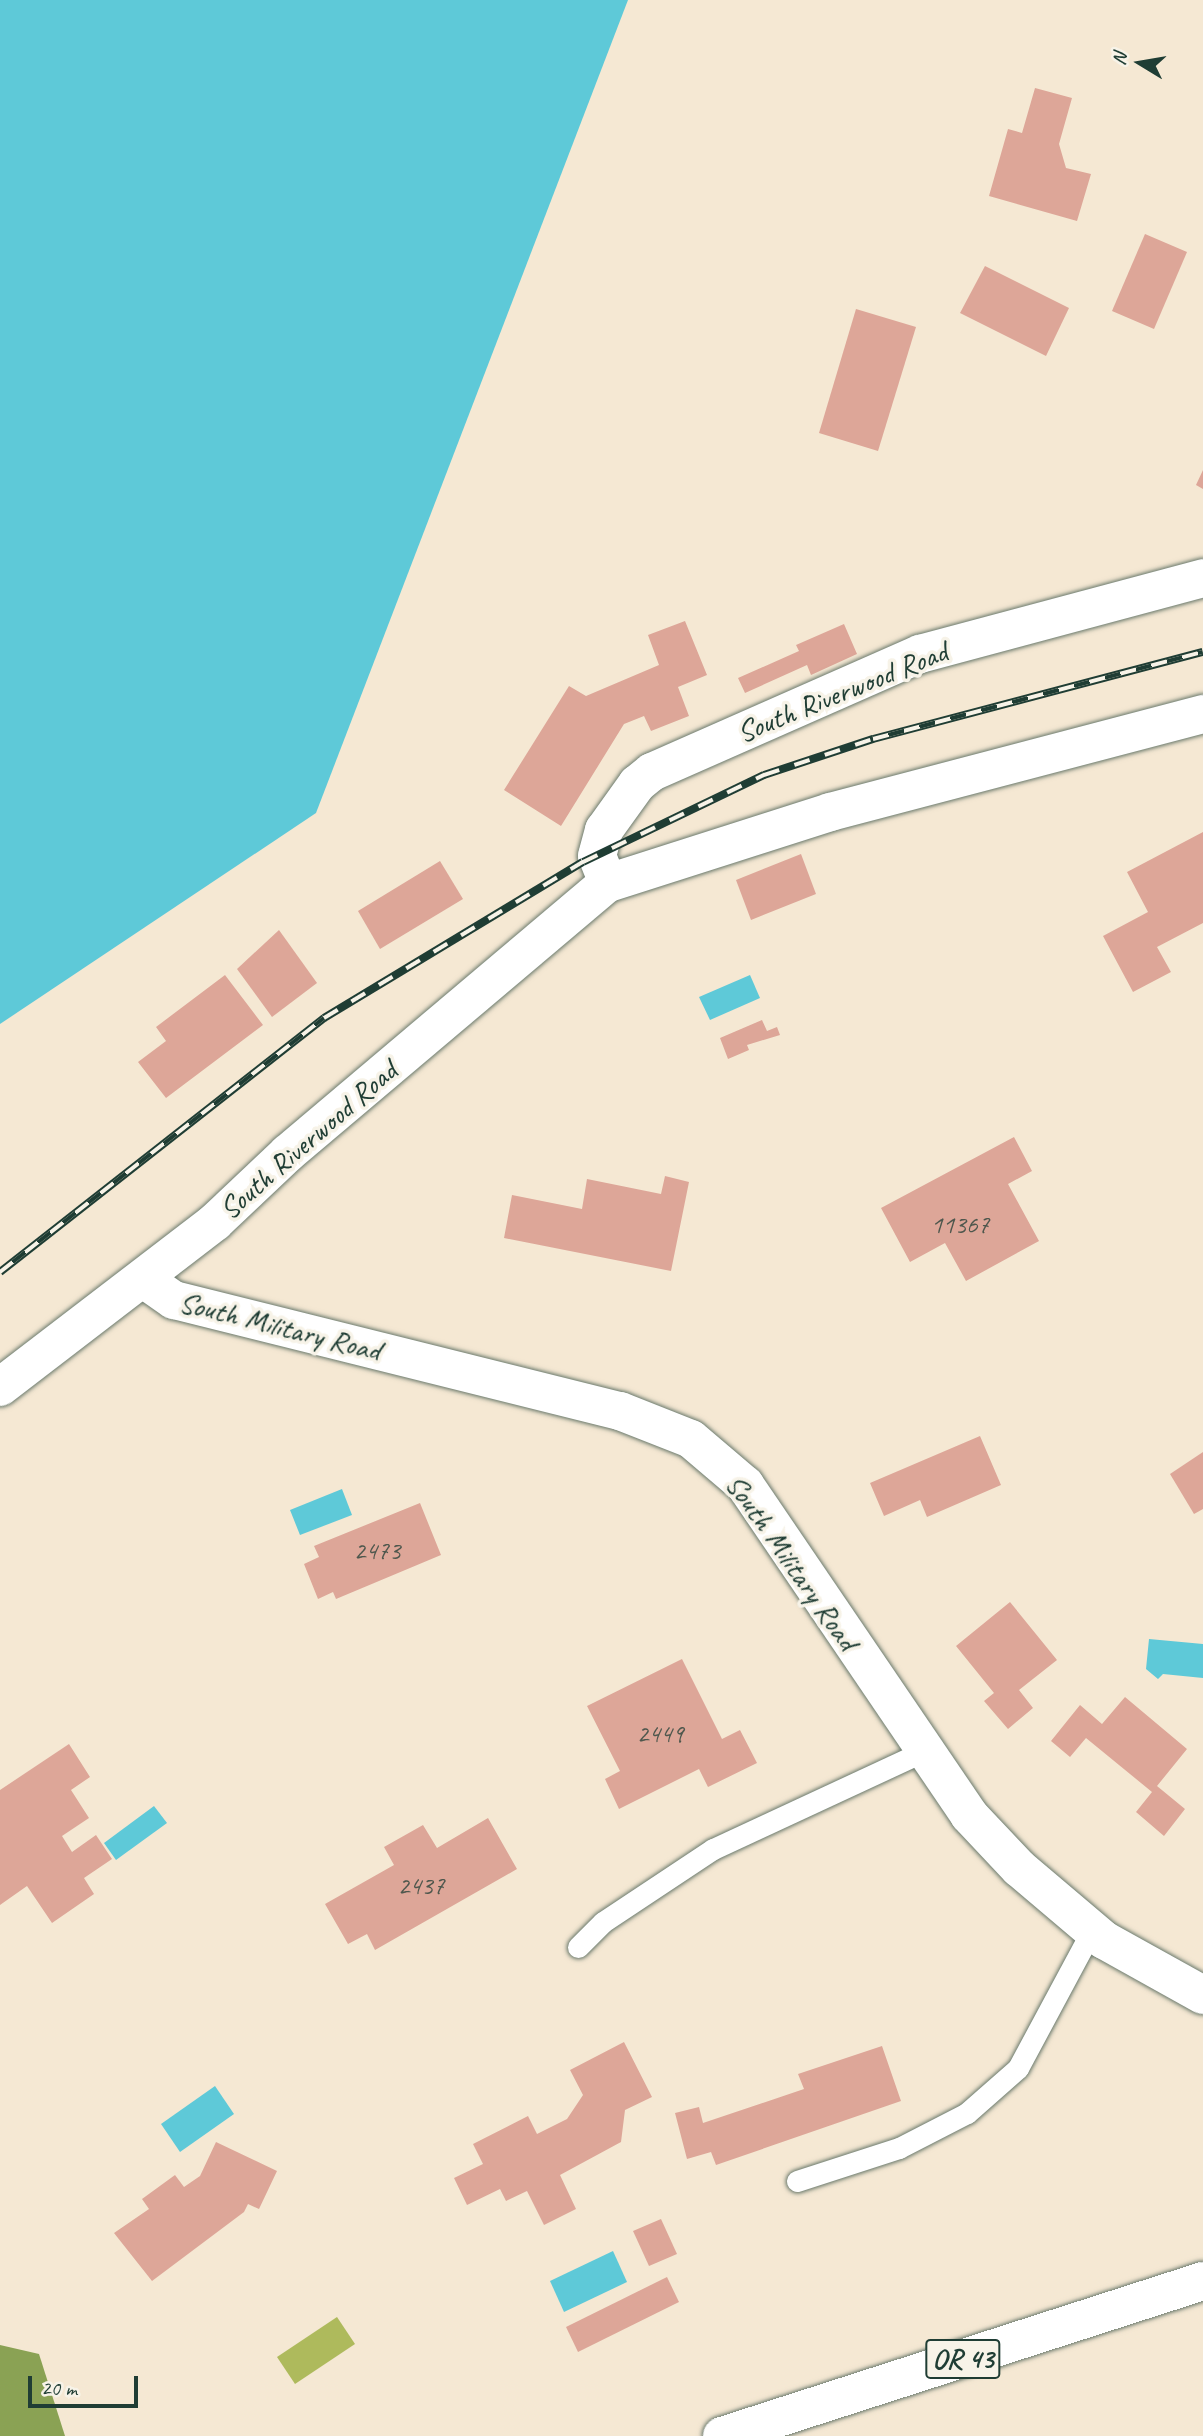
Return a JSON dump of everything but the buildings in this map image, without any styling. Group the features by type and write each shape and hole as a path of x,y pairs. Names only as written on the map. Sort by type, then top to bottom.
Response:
{"street":[{"name":"South Riverwood Road","path":"608,883 597,856 604,830 637,784 652,772 920,654 1203,578"},
{"name":"South Riverwood Road","path":"0,1387 145,1280 608,883 830,812 1203,714"},
{"name":"South Military Road","path":"145,1280 174,1300 620,1411 691,1439 745,1485 969,1815 1019,1868 1092,1930 1157,1973 1203,1995"},
{"name":"OR 43","path":"722,2436 1203,2281"}],"lane":[{"path":"578,1947 603,1922 713,1849 924,1751"},
{"path":"797,2180 899,2148 967,2113 1018,2068 1092,1930"}],"green space":[{"path":"337,2317 355,2344 295,2384 277,2357"},
{"path":"0,2345 39,2354 65,2436 0,2436"}],"water":[{"path":"0,0 628,0 316,813 0,1024"},
{"path":"750,975 760,998 710,1020 699,997"},
{"path":"342,1489 352,1515 300,1535 290,1510"},
{"path":"1149,1639 1203,1644 1203,1678 1163,1674 1158,1679 1146,1669"},
{"path":"154,1806 167,1823 116,1860 104,1843"},
{"path":"215,2086 234,2114 180,2152 161,2124"},
{"path":"613,2251 627,2282 564,2312 550,2281"}],"railway":[{"path":"0,1272 324,1018 583,862 764,775 873,739 1203,652"}]}
